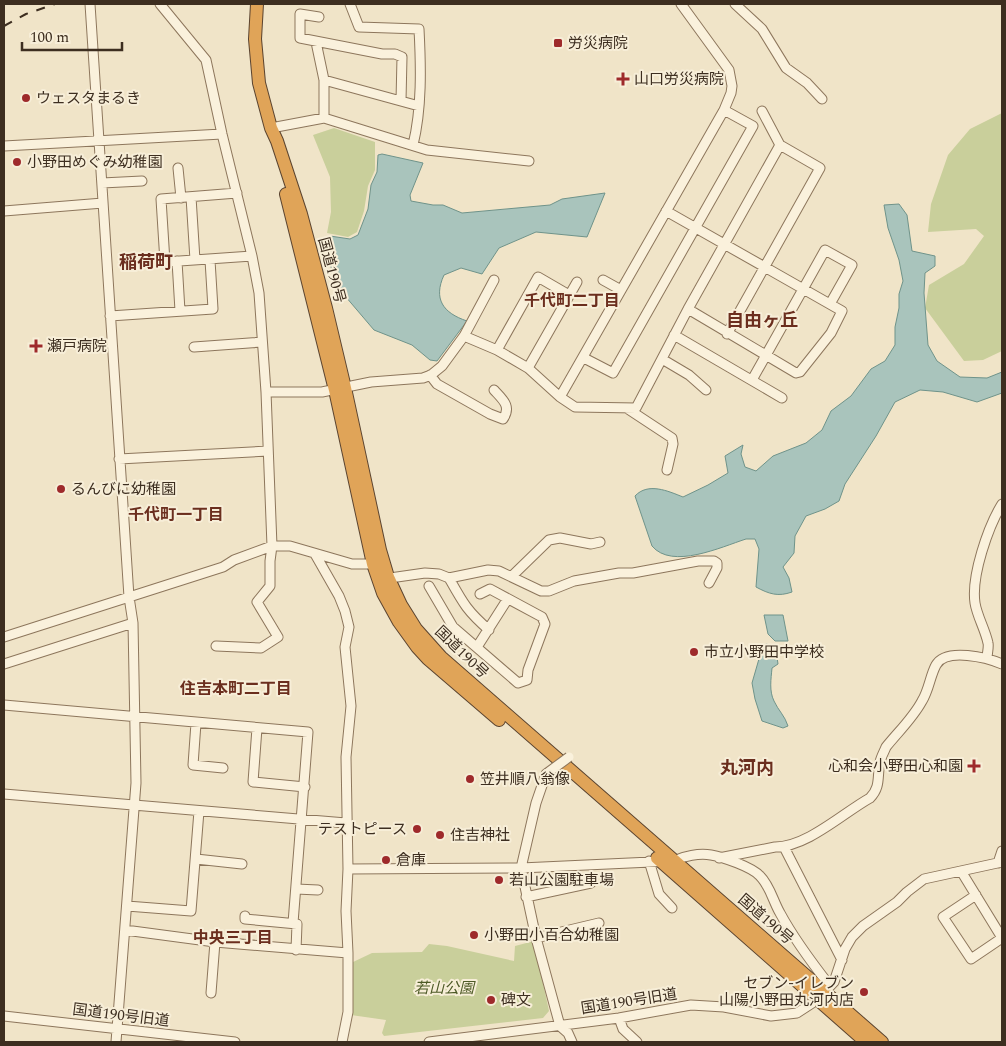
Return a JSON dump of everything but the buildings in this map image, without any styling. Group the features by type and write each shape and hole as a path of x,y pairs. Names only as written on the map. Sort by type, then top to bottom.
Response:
{"highway":[{"name":"国道190号","path":"256,7 254,39 259,83 271,128 301,214 340,389 380,550 383,593 399,622 407,635 428,659 654,860 824,993 866,1042"},
{"name":"国道190号","path":"340,389 373,564 408,618 440,658 882,1042"}],"street":[{"path":"90,4 129,597 133,623 136,783 116,1042"},
{"path":"160,4 206,60 259,292 266,392 272,546 270,586 257,602 278,637 262,648 216,646"},
{"path":"350,4 359,27 419,29 421,67 419,106 418,124 413,145"},
{"path":"560,397 724,110 731,93 732,86 729,70 681,4"},
{"path":"736,4 762,29 786,68 807,83 822,99"},
{"path":"319,17 300,14 300,38 382,54 395,54 402,57 401,100"},
{"path":"316,42 324,80 324,118"},
{"path":"324,80 419,106"},
{"path":"584,358 613,373 696,227 753,126 724,110"},
{"path":"728,334 820,168 780,145 762,111"},
{"path":"271,128 324,118 435,151 528,161"},
{"path":"4,146 99,139 222,134"},
{"path":"464,336 497,350 528,368 560,397 575,406 636,408 688,309 780,145"},
{"path":"178,168 180,198"},
{"path":"102,183 142,181"},
{"path":"237,193 161,199 165,262 252,256"},
{"path":"191,197 195,260"},
{"path":"4,211 103,203"},
{"path":"666,211 842,311 831,333 800,372 796,373 688,309"},
{"path":"752,380 825,250 852,265 830,304"},
{"path":"110,316 213,309 210,260"},
{"path":"178,261 180,311"},
{"path":"497,350 538,277 569,295"},
{"path":"266,392 312,393 371,382 430,376 442,366 464,336 494,280"},
{"path":"603,280 621,290"},
{"path":"528,368 577,282"},
{"path":"674,335 782,398"},
{"path":"194,347 262,342"},
{"path":"662,359 689,375 706,390"},
{"path":"430,376 437,384 490,414 503,419 507,412 507,405 494,390"},
{"path":"628,409 672,438 673,444 667,470"},
{"path":"120,459 268,450"},
{"path":"987,658 988,643 975,604 975,584 979,561 996,514 1002,504"},
{"path":"512,576 549,540 560,538 591,544 600,542"},
{"path":"4,637 223,566 272,546 290,546 352,564 373,564"},
{"path":"315,554 346,611 349,628 345,647 351,706 346,757 348,1012 342,1042"},
{"path":"383,579 425,573 439,574 450,578 488,570 499,570 541,591 549,591 574,581 619,573 633,573 714,561 718,568 709,582"},
{"path":"450,578 464,606 489,630"},
{"path":"429,586 453,626 518,683 526,680 545,624 542,617 507,600 490,589 480,594"},
{"path":"477,647 507,600"},
{"path":"4,664 133,623"},
{"path":"719,858 775,847 784,847 814,834 847,814 875,793 882,755 886,747 922,703 936,665 941,660 961,656 987,658 1002,664"},
{"path":"4,705 308,732 293,923"},
{"path":"196,723 193,765 223,768"},
{"path":"257,728 253,782 305,787"},
{"path":"570,756 546,774 520,868 536,938 560,1026 568,1033 572,1042"},
{"path":"4,794 346,823"},
{"path":"127,906 191,911 199,811"},
{"path":"784,847 842,960"},
{"path":"348,869 520,868 673,860 684,856 710,855 752,870 759,875 766,884 778,911 824,993 837,975 845,949 857,932 897,902 906,892 924,879 1000,863 1002,851"},
{"path":"196,859 242,864"},
{"path":"654,860 659,894 672,908"},
{"path":"961,870 1002,938 971,959 943,917 976,895"},
{"path":"526,897 591,883"},
{"path":"296,889 318,890"},
{"path":"245,916 245,919 297,924 296,950"},
{"path":"536,938 599,923"},
{"path":"125,930 214,942 348,954"},
{"path":"211,993 214,942"},
{"name":"国道190号旧道","path":"430,1042 619,1018 691,1005 724,1007 780,1016 797,1013 824,993"},
{"name":"国道190号旧道","path":"4,1016 235,1042"},
{"path":"619,1018 625,1039 637,1042"}],"green space":[{"path":"1002,113 1002,351 983,360 964,361 925,308 929,285 964,264 984,236 976,229 928,232 931,204 948,155 970,129"},
{"path":"334,128 375,142 375,170 368,186 364,211 357,232 348,237 327,233 331,212 330,177 313,135"},
{"name":"若山公園","path":"534,941 549,1011 543,1018 384,1036 382,1033 386,1020 351,1015 351,963 372,953 422,952 429,944 447,946 514,961 515,946"}],"water":[{"path":"382,154 423,163 410,195 411,201 443,205 462,213 550,205 562,199 605,193 587,237 536,232 499,248 482,274 461,268 444,275 440,291 442,304 452,314 467,321 437,361 430,360 412,345 374,330 334,283 326,239 330,236 350,239 358,235 368,209 371,185 377,172 378,155"},
{"path":"899,204 907,215 912,251 935,256 935,266 925,273 924,293 928,345 937,361 960,377 987,378 1002,372 1002,393 977,402 943,392 920,390 895,402 845,484 839,501 806,516 795,536 794,553 783,567 789,578 792,592 774,594 756,587 759,549 755,539 746,539 711,551 684,556 672,556 661,553 652,546 635,496 646,489 658,489 683,497 728,473 725,456 743,445 741,454 745,467 756,471 773,456 806,443 822,430 831,411 851,396 871,369 885,361 895,345 899,294 903,281 899,260 888,228 884,205"},
{"path":"764,615 783,615 788,641 775,641 768,634"},
{"path":"767,644 776,650 778,664 772,668 771,689 772,697 788,726 783,728 762,721 755,699 752,683 763,645"}],"railway":[{"path":"4,26 26,14 55,4"}],"place":[{"name":"労災病院","path":"558,43"},
{"name":"山口労災病院","path":"623,79"},
{"name":"ウェスタまるき","path":"26,98"},
{"name":"小野田めぐみ幼稚園","path":"17,162"},
{"name":"瀬戸病院","path":"36,346"},
{"name":"るんびに幼稚園","path":"61,489"},
{"name":"市立小野田中学校","path":"694,652"},
{"name":"心和会小野田心和園","path":"974,766"},
{"name":"笠井順八翁像","path":"470,779"},
{"name":"テストピース","path":"417,829"},
{"name":"住吉神社","path":"440,835"},
{"name":"倉庫","path":"386,860"},
{"name":"若山公園駐車場","path":"499,880"},
{"name":"小野田小百合幼稚園","path":"474,935"},
{"name":"セブン-イレブン 山陽小野田丸河内店","path":"864,992"},
{"name":"碑文","path":"491,1000"}],"district":[{"name":"稲荷町","path":"146,262"},
{"name":"千代町二丁目","path":"572,300"},
{"name":"自由ヶ丘","path":"762,320"},
{"name":"千代町一丁目","path":"176,514"},
{"name":"住吉本町二丁目","path":"236,688"},
{"name":"丸河内","path":"747,768"},
{"name":"中央三丁目","path":"233,937"}]}
